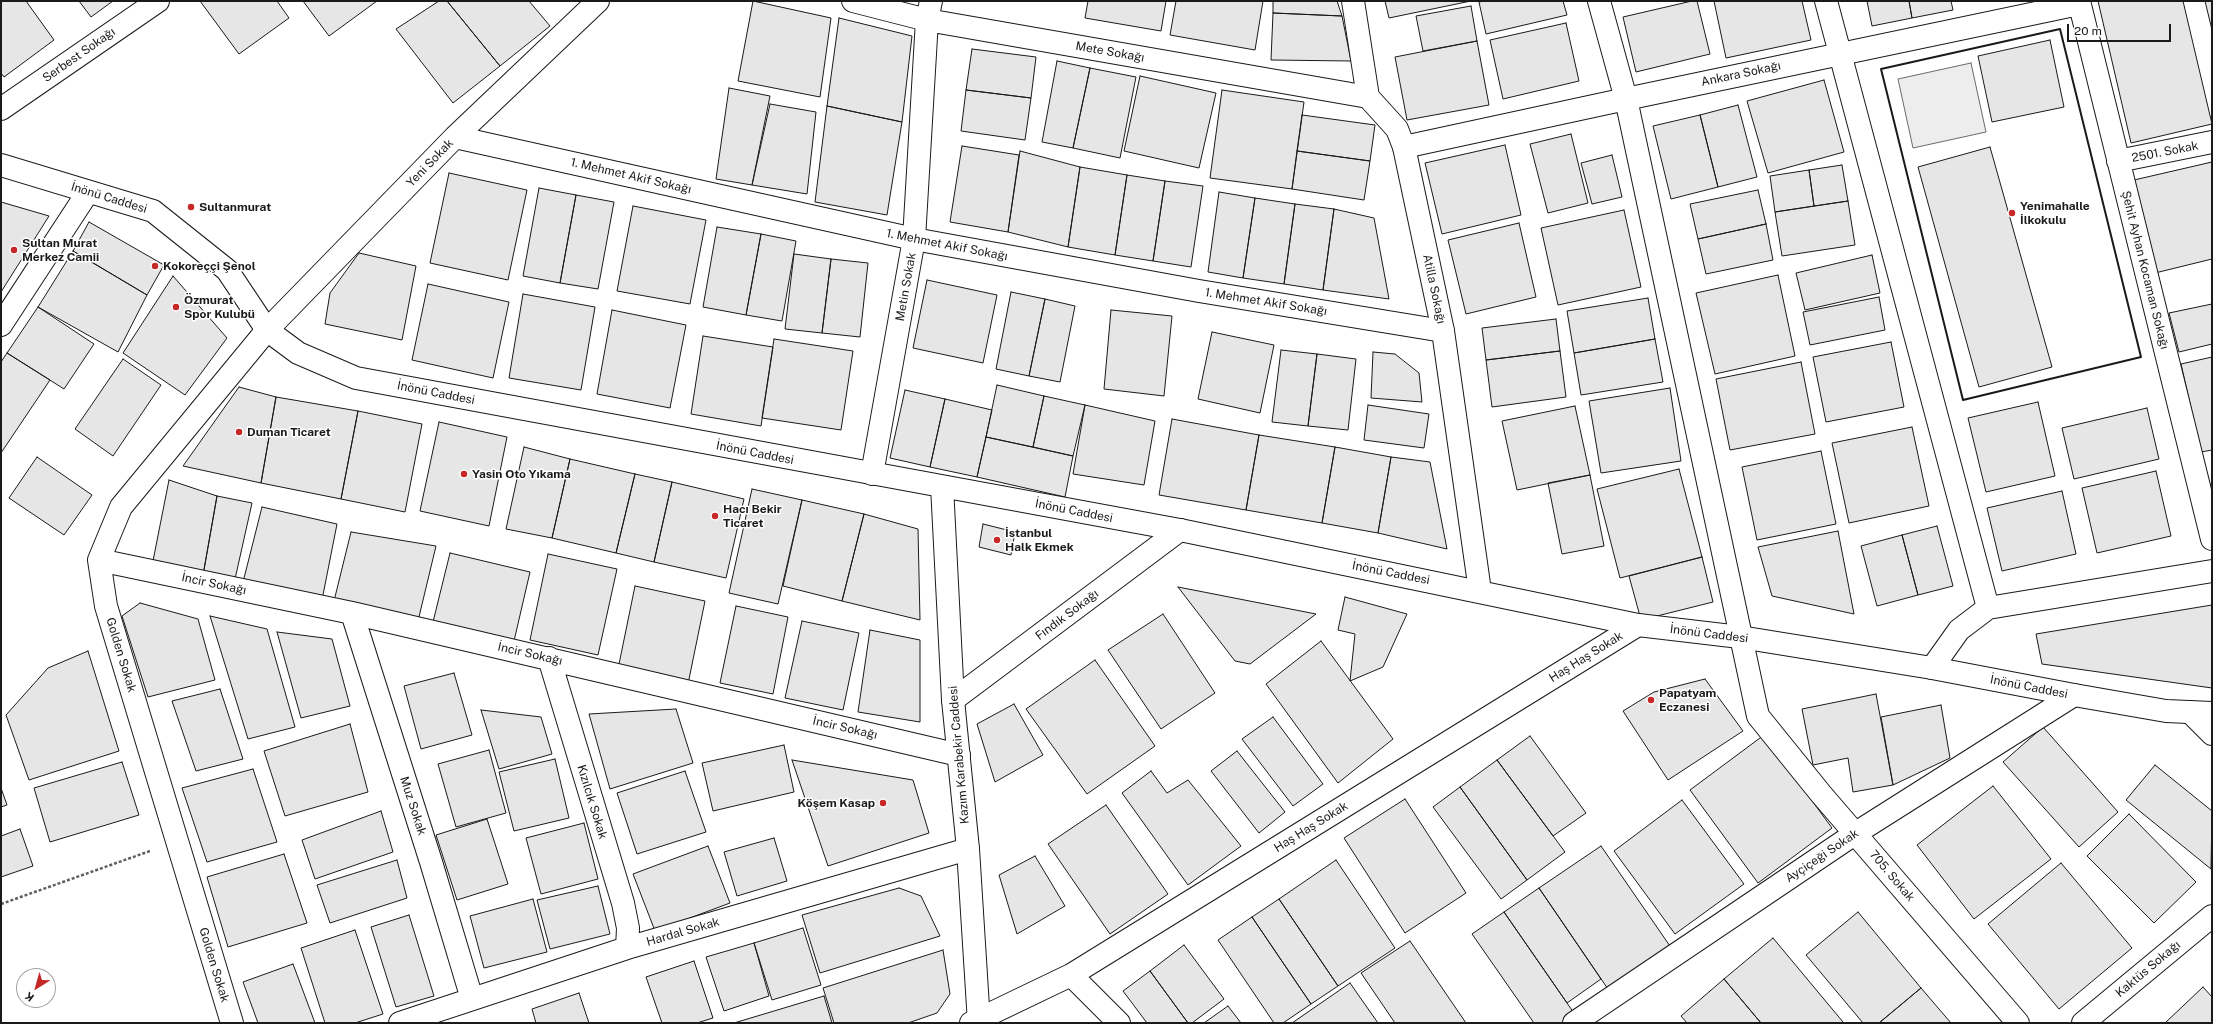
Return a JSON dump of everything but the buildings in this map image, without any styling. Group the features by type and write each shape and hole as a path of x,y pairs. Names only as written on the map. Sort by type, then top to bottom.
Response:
{"street":[{"name":"Serbest Sokağı","path":"1,109 158,1"},
{"name":"Yeni Sokak","path":"267,330 455,137 598,1"},
{"name":"Mete Sokağı","path":"852,1 929,11 1368,96"},
{"path":"1353,1 1368,96"},
{"name":"705. Sokak","path":"1599,1 1626,99 1740,638 1758,716 2018,1023"},
{"path":"1826,1 1988,608"},
{"name":"Ankara Sokağı","path":"1404,148 1840,53 2079,3"},
{"name":"Şehit Ayhan Kocaman Sokağı","path":"2079,3 2212,539"},
{"name":"Metin Sokak","path":"872,474 914,239 929,11"},
{"name":"Atilla Sokağı","path":"1368,96 1396,129 1404,148 1443,331 1480,591"},
{"name":"1. Mehmet Akif Sokağı","path":"455,137 914,239 1199,291 1443,331"},
{"name":"2501. Sokak","path":"2118,161 2212,142"},
{"name":"İnönü Caddesi","path":"1,165 153,211 227,270 267,330 298,353 356,378 1180,530 1480,591 1638,625 1740,638 1932,668 2074,696 2166,711 2212,713"},
{"path":"1,325 88,192"},
{"path":"99,560 121,507 267,330"},
{"name":"Kazım Karabekir Caddesi","path":"942,486 953,700 968,849 976,1022"},
{"name":"Fındık Sokağı","path":"953,700 1180,530"},
{"name":"İncir Sokağı","path":"99,560 352,613 550,658 959,755"},
{"name":"Golden Sokak","path":"99,560 106,606 232,1023"},
{"path":"1932,668 1959,630 1988,608 2212,571"},
{"name":"Muz Sokak","path":"352,613 431,862 472,999"},
{"name":"Haş Haş Sokak","path":"976,1022 1071,975 1638,625"},
{"name":"Kızılcık Sokak","path":"550,658 623,903 628,928 627,948"},
{"name":"Ayçiçeği Sokak","path":"1574,1023 1856,833 2074,696"},
{"path":"2190,712 2212,734"},
{"name":"Hardal Sokak","path":"400,1023 627,948 968,849"},
{"name":"Kaktüs Sokağı","path":"2083,1023 2212,916"},
{"path":"1071,975 1119,1023"}],"path":[{"path":"1,904 177,841"}],"shaded area":[{"path":"1971,63 1986,132 1913,148 1898,79"}],"wall":[{"path":"2060,29 2141,357 1963,400 1881,69 2060,29"}],"place":[{"name":"Sultanmurat","path":"191,207"},
{"name":"Yenimahalle İlkokulu","path":"2012,213"},
{"name":"Sultan Murat Merkez Camii","path":"14,250"},
{"name":"Kokoreççi Şenol","path":"155,266"},
{"name":"Özmurat Spor Kulubü","path":"176,307"},
{"name":"Duman Ticaret","path":"239,432"},
{"name":"Yasin Oto Yıkama","path":"464,474"},
{"name":"Hacı Bekir Ticaret","path":"715,516"},
{"name":"İstanbul Halk Ekmek","path":"997,540"},
{"name":"Papatyam Eczanesi","path":"1651,700"},
{"name":"Köşem Kasap","path":"883,803"}]}
